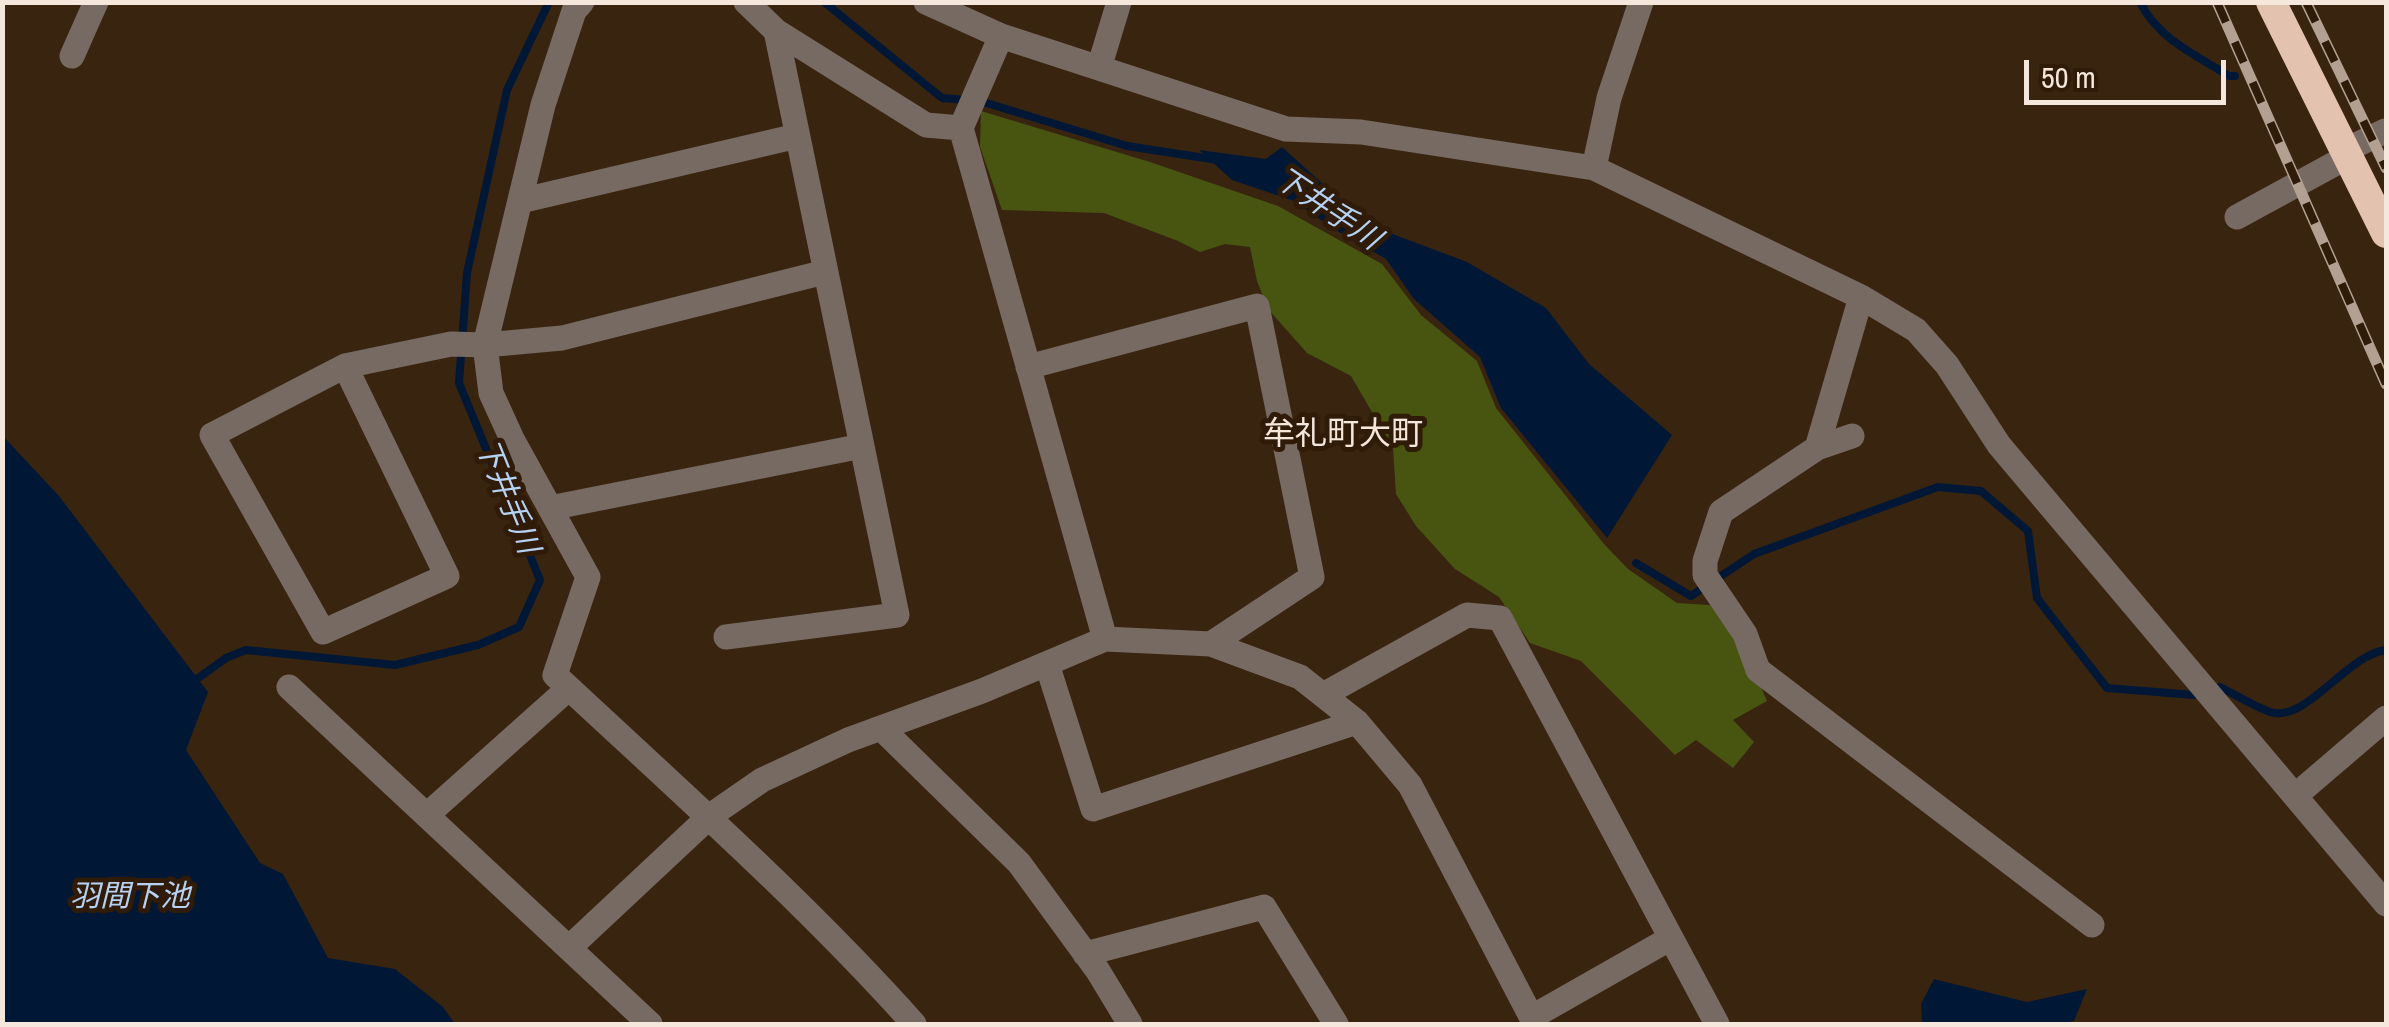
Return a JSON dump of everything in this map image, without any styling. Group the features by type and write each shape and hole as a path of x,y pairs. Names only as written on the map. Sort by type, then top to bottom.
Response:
{"highway":[{"path":"2271,2 2386,233"}],"street":[{"path":"72,56 96,2"},
{"path":"582,2 574,11 543,105 520,200 471,345 512,440 588,577 555,675 710,816 879,984 914,1024"},
{"path":"746,2 776,32 926,125 964,123"},
{"path":"1099,68 1119,2"},
{"path":"1594,168 1609,98 1641,2"},
{"path":"929,3 1001,36 1286,129 1361,132 1594,168 1862,297 1916,330 1947,365 1999,444 2386,904"},
{"path":"726,637 897,615 776,32"},
{"path":"1001,36 964,123 1105,639"},
{"path":"2237,217 2385,131 2386,134"},
{"path":"520,200 797,136"},
{"path":"346,366 448,576 323,632 212,435 346,366 471,345 562,338 826,272"},
{"path":"1817,448 1862,297"},
{"path":"1028,366 1258,306 1312,578 1211,644"},
{"path":"1852,436 1817,448 1721,512 1705,560 1710,584 1746,634 1758,670 2092,925"},
{"path":"550,508 862,446"},
{"path":"1323,695 1467,614 1500,618 1717,1024"},
{"path":"570,947 710,816 762,780 1105,639 1211,644 1300,677 1357,722 1410,784 1534,1021 1671,938"},
{"path":"1046,664 1093,810 1357,722"},
{"path":"290,686 650,1024"},
{"path":"428,814 569,688"},
{"path":"2295,796 2386,718"},
{"path":"881,728 1019,863 1130,1024"},
{"path":"1085,954 1264,907 1336,1024"}],"green space":[{"path":"981,111 1278,206 1382,264 1421,315 1477,361 1496,408 1604,544 1628,569 1677,603 1710,605 1741,641 1767,701 1733,720 1754,742 1733,768 1696,740 1675,755 1581,661 1530,643 1499,597 1455,569 1416,526 1396,494 1393,448 1351,376 1307,353 1268,309 1250,247 1225,244 1200,252 1104,213 1002,210 980,147"}],"water":[{"path":"1282,147 1345,204 1390,233 1467,262 1546,308 1589,364 1672,435 1607,538 1501,408 1480,357 1414,299 1386,259 1294,201 1232,180 1199,150 1266,159"},
{"name":"羽間下池","path":"2,435 59,496 208,692 186,750 260,863 283,874 328,958 395,969 443,1007 455,1024 3,1024"},
{"path":"1934,979 2027,1002 2087,989 2074,1021 1922,1024 1921,1004"}],"waterway":[{"name":"下井手川","path":"190,684 226,658 246,650 395,665 478,645 519,627 540,580 459,383 467,273 507,90 549,2"},
{"name":"下井手川","path":"824,2 942,98 966,100"},
{"path":"2140,2 2167,36 2229,76 2235,76"},
{"name":"下井手川","path":"980,101 1127,146 1218,160"},
{"name":"下井手川","path":"1636,563 1691,596 1754,554 1938,487 1981,491 2028,531 2037,598 2107,688 2194,695"},
{"name":"下井手川","path":"2220,687 2264,710 2284,713 2312,699 2356,663 2386,650"}],"railway":[{"path":"2217,2 2386,384"},
{"path":"2306,2 2386,168"}],"district":[{"name":"牟礼町大町","path":"1343,435"}]}
